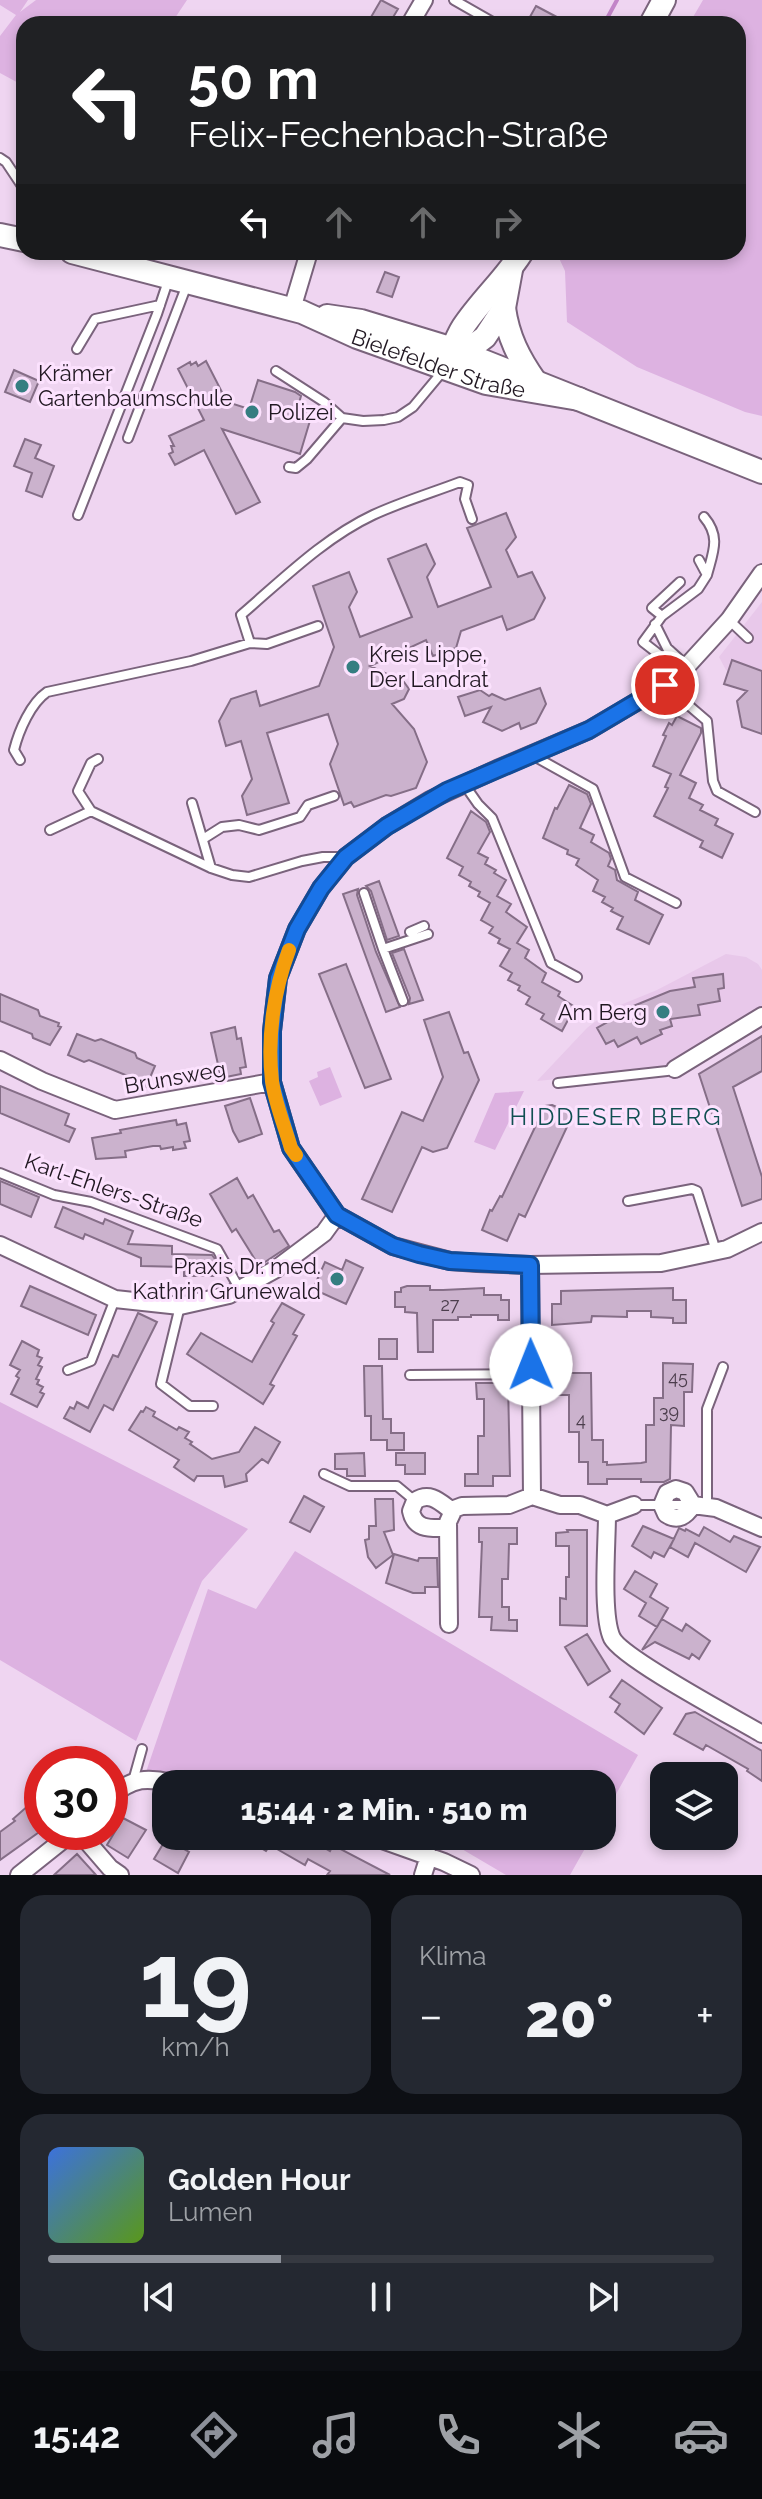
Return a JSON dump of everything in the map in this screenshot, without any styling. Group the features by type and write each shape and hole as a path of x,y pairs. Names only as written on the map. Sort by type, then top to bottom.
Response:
{"main road":[{"name":"Bielefelder Straße","path":"104,260 297,311 357,337 454,356 536,382 762,472"},
{"path":"454,356 485,337 504,308 517,261"},
{"path":"454,356 461,329 517,261"},
{"path":"504,308 511,339 521,362 536,382"},
{"name":"Bielefelder Straße","path":"454,356 486,383 579,399"}],"street":[{"path":"297,311 307,260"},
{"path":"762,573 729,620 677,675 589,730 430,800 387,826 346,857 321,888 297,929 278,978 272,1031 272,1082 291,1148 337,1215 393,1246 450,1261 530,1265 661,1263 716,1252 762,1232"},
{"path":"675,1069 762,1016"},
{"name":"Brunsweg","path":"0,1060 42,1081 115,1110 272,1082"},
{"path":"0,1245 115,1299 180,1306 229,1295 276,1269 324,1233 337,1215"},
{"path":"530,1265 532,1496"},
{"path":"449,1624 450,1519 433,1498 423,1497 415,1501 411,1511 414,1522 423,1528 450,1519 462,1506 509,1505 532,1496 560,1505 580,1505 607,1515 634,1505"},
{"path":"662,1505 666,1514 675,1518 700,1506 733,1514 762,1528"},
{"path":"607,1515 607,1621 613,1640 651,1669 762,1734"},
{"path":"128,1783 152,1782"},
{"path":"19,1875 52,1850"},
{"path":"93,1850 120,1875"},
{"path":"412,1850 471,1875"},
{"path":"423,1875 429,1856"}],"lane":[{"path":"454,0 482,16"},
{"path":"0,158 16,177"},
{"path":"78,515 160,305 179,279"},
{"path":"128,438 179,279"},
{"path":"77,349 95,319 160,305"},
{"path":"276,371 324,402 342,418 384,420 398,417 413,407 454,356"},
{"path":"289,467 296,468 307,459 342,418"},
{"path":"250,643 241,615 350,527 374,514 460,482 468,485 465,499 472,519"},
{"path":"704,517 713,527 715,545 707,575 698,589 662,616 643,642 661,656 677,675 707,721 713,781 717,791 755,812"},
{"path":"699,560 707,575"},
{"path":"662,616 652,608 680,582"},
{"path":"729,620 748,638"},
{"path":"655,624 677,675"},
{"path":"20,760 14,750 17,739 37,699 47,692 191,661 250,643 267,644 318,626"},
{"path":"532,754 593,789 625,877 676,903"},
{"path":"98,759 91,763 78,791 91,811 211,868 249,877 302,861 346,857"},
{"path":"464,783 492,818 551,963 577,977"},
{"path":"203,839 222,827 239,825 259,830 300,817 308,805 334,796"},
{"path":"192,803 211,868"},
{"path":"50,830 91,811"},
{"path":"364,893 403,1001"},
{"path":"383,949 426,930 410,932"},
{"path":"558,1083 675,1069"},
{"name":"Karl-Ehlers-Straße","path":"0,1173 54,1195 91,1202 217,1249 239,1288"},
{"path":"628,1201 692,1189 697,1191 716,1252"},
{"path":"68,1370 91,1361 115,1299"},
{"path":"180,1306 161,1384 190,1406 213,1406"},
{"path":"700,1506 707,1409 723,1367"},
{"path":"410,1375 531,1374"},
{"path":"324,1474 350,1486 397,1486 415,1501"},
{"path":"634,1505 662,1505"},
{"path":"133,1781 142,1749"}],"shaded area":[{"path":"0,0 28,0 20,12 36,0 187,0 176,16 16,16 16,82 0,73 0,36 16,15 0,5"},
{"path":"703,0 762,0 762,416 745,412 637,367 567,322 565,271 560,260 746,260 746,16 694,16"},
{"path":"762,602 762,683 726,670 719,657"},
{"path":"726,954 746,957 762,970 762,1012 668,1068 537,1081 587,1028 613,1008 657,990"},
{"path":"330,1067 342,1097 320,1106 309,1081 318,1077 317,1072"},
{"path":"524,1091 495,1150 474,1142 495,1093"},
{"path":"0,1402 248,1529 202,1581 136,1741 0,1660"},
{"path":"295,1551 638,1755 616,1794 616,1770 146,1772 208,1589 256,1609"},
{"path":"464,1850 584,1850 570,1875 506,1875"}],"building":[{"path":"381,0 398,9 394,16 372,16"},
{"path":"536,6 555,16 530,16"},
{"path":"385,272 399,277 392,297 377,292"},
{"name":"Polizei","path":"206,361 227,402 249,409 258,380 295,392 301,396 297,410 312,414 300,454 222,429 260,502 236,514 204,450 175,465 169,454 173,452 171,446 174,446 169,436 204,420 178,369 190,362 191,365 196,362 198,366"},
{"name":"Krämer Gartenbaumschule","path":"14,370 39,381 30,402 5,392"},
{"path":"25,439 41,445 35,458 54,466 42,497 26,491 32,473 14,466"},
{"name":"Kreis Lippe, Der Landrat","path":"506,513 516,537 506,550 518,577 532,572 545,598 534,619 507,630 502,616 461,631 456,648 433,656 426,640 370,666 404,682 409,689 404,699 392,704 414,729 427,762 416,788 354,807 351,802 344,805 330,764 338,744 328,714 267,733 289,803 247,815 242,796 252,779 241,741 226,746 219,721 231,699 256,691 260,706 319,686 334,647 313,586 349,572 357,592 349,607 360,637 412,617 388,559 426,544 435,564 427,577 438,607 491,587 467,528"},
{"path":"732,660 762,671 762,734 742,727 737,701 747,691 724,684"},
{"path":"540,688 546,704 536,723 521,729 519,723 502,731 483,722 491,707 465,716 458,697 480,690 505,700"},
{"path":"677,716 701,728 680,775 696,783 689,798 703,805 700,810 718,819 715,825 733,834 722,858 700,847 703,841 654,816 668,788 665,787 671,774 653,766 666,736 663,735"},
{"path":"569,785 587,794 591,804 580,828 594,835 591,842 609,853 611,859 608,866 615,870 617,880 638,892 635,900 663,915 649,944 617,929 623,917 602,902 605,897 593,891 598,880 576,865 579,859 567,854 568,850 543,838 555,808"},
{"path":"471,811 486,822 490,832 478,853 488,858 485,864 506,880 497,896 511,904 506,912 527,927 517,943 529,950 525,958 546,973 542,982 560,992 558,996 575,1007 562,1031 541,1019 544,1014 526,1004 530,997 518,990 520,986 508,980 512,973 500,966 510,949 498,943 500,939 489,933 493,927 481,920 490,903 478,896 480,892 469,886 471,882 459,875 463,867 447,858"},
{"path":"379,881 399,936 387,940 371,891 366,886"},
{"path":"358,889 357,895 376,952 400,1007 386,1012 343,894"},
{"path":"404,949 423,1000 409,1004 410,998 392,953"},
{"path":"346,964 391,1079 365,1088 319,974"},
{"name":"Am Berg","path":"723,974 724,988 718,989 720,1001 698,1005 700,1015 670,1019 672,1026 660,1030 662,1034 641,1044 637,1037 618,1047 614,1040 606,1044 597,1028 631,1007 670,991 695,987 693,978"},
{"path":"0,994 38,1010 40,1016 59,1023 61,1027 50,1045 0,1021"},
{"path":"449,1012 464,1053 468,1052 479,1080 447,1148 433,1152 422,1147 392,1212 362,1199 402,1112 423,1121 443,1077 424,1020"},
{"path":"235,1027 237,1039 241,1038 246,1067 240,1068 241,1074 221,1078 211,1033"},
{"path":"77,1034 95,1041 101,1039 135,1053 137,1058 155,1066 146,1087 89,1060 84,1062 68,1055"},
{"path":"762,1036 762,1071 733,1087 762,1177 762,1199 742,1206 699,1074"},
{"path":"0,1086 69,1114 65,1125 75,1129 69,1142 0,1113"},
{"path":"250,1098 262,1134 239,1142 225,1106"},
{"path":"552,1105 573,1114 525,1217 519,1214 507,1241 482,1230 490,1210 502,1197 545,1106"},
{"path":"176,1120 177,1125 186,1123 190,1141 184,1142 186,1148 173,1150 173,1147 161,1149 160,1146 153,1146 125,1151 126,1157 96,1159 92,1138"},
{"path":"237,1178 248,1198 253,1195 274,1232 279,1230 289,1246 259,1266 236,1229 232,1232 210,1194"},
{"path":"0,1181 39,1197 31,1217 0,1204"},
{"path":"63,1207 103,1224 105,1219 133,1231 128,1244 172,1246 172,1254 212,1255 215,1259 214,1276 184,1276 184,1267 141,1266 141,1258 85,1234 83,1239 55,1227"},
{"name":"Praxis Dr. med. Kathrin Grunewald","path":"346,1260 363,1268 346,1304 313,1289 325,1262 342,1270"},
{"path":"30,1286 96,1315 88,1335 21,1306"},
{"path":"430,1286 430,1290 484,1288 484,1295 501,1295 501,1300 509,1300 509,1320 498,1320 498,1315 471,1315 458,1317 458,1320 433,1320 433,1352 418,1352 417,1313 405,1312 405,1307 395,1307 395,1292 401,1292 401,1288"},
{"path":"673,1288 673,1300 686,1300 686,1323 673,1323 673,1318 651,1317 651,1311 627,1311 627,1317 592,1316 591,1322 552,1325 552,1304 561,1304 561,1291"},
{"path":"282,1303 304,1315 293,1334 297,1336 270,1384 274,1386 263,1404 187,1354 201,1333 252,1362"},
{"path":"138,1313 157,1322 113,1410 104,1405 90,1432 64,1418 77,1402 88,1408 113,1355 118,1357"},
{"path":"379,1339 397,1339 397,1359 379,1359"},
{"path":"22,1341 39,1350 37,1356 42,1358 38,1365 42,1367 36,1379 39,1380 37,1384 43,1387 40,1392 44,1394 37,1407 11,1394 20,1370 10,1365"},
{"path":"663,1363 693,1364 692,1392 684,1392 684,1426 671,1425 670,1479 641,1482 641,1479 607,1479 607,1484 588,1484 588,1462 579,1462 579,1432 569,1432 569,1395 559,1395 562,1373 591,1373 592,1440 603,1440 603,1462 607,1465 641,1463 646,1462 646,1425 654,1425 654,1398 663,1398"},
{"path":"364,1366 382,1366 383,1419 391,1419 391,1433 404,1433 404,1450 387,1450 387,1440 371,1440 371,1416 365,1416"},
{"path":"476,1383 508,1383 510,1476 493,1476 493,1486 465,1486 465,1474 478,1474 478,1436 484,1436 484,1399 477,1399"},
{"path":"146,1407 155,1412 153,1416 177,1430 179,1427 189,1432 185,1438 192,1442 190,1444 212,1459 239,1452 255,1427 280,1442 268,1463 262,1459 246,1474 247,1481 225,1487 223,1476 197,1476 194,1481 174,1467 179,1460 129,1430"},
{"path":"364,1453 365,1476 347,1476 347,1469 335,1469 335,1454"},
{"path":"396,1453 425,1453 425,1474 405,1474 405,1465 396,1465"},
{"path":"304,1496 324,1507 310,1532 290,1522"},
{"path":"375,1499 393,1499 394,1530 384,1532 393,1555 376,1568 368,1557 365,1540 369,1539 369,1526 376,1526"},
{"path":"643,1526 674,1539 664,1557 654,1552 651,1558 632,1546"},
{"path":"704,1527 730,1542 734,1536 760,1547 746,1572 695,1543 688,1557 670,1547 679,1528 699,1536"},
{"path":"479,1528 517,1528 517,1544 509,1544 508,1579 502,1579 502,1607 509,1607 509,1620 517,1620 517,1631 491,1630 492,1617 479,1617 482,1542 479,1542"},
{"path":"587,1530 587,1626 560,1625 560,1598 566,1599 566,1577 569,1577 569,1546 556,1546 556,1533"},
{"path":"394,1554 418,1561 419,1558 437,1558 438,1587 425,1587 425,1593 413,1593 386,1583"},
{"path":"635,1571 657,1584 650,1597 668,1608 657,1627 639,1616 646,1603 624,1589"},
{"path":"662,1619 682,1631 686,1624 710,1641 699,1659 692,1654 689,1659 655,1642 642,1650"},
{"path":"587,1634 610,1671 588,1685 565,1647"},
{"path":"622,1680 662,1708 644,1734 615,1712 620,1704 610,1697"},
{"path":"695,1712 762,1751 762,1781 738,1762 706,1745 703,1750 674,1734 686,1714"},
{"path":"24,1809 24,1843 0,1860 0,1832 15,1821 13,1819"},
{"path":"128,1821 146,1830 128,1858 115,1850 128,1850"},
{"path":"159,1850 189,1852 178,1873 154,1859"},
{"path":"279,1850 342,1850 390,1875 327,1875 330,1871 308,1859 305,1865"},
{"path":"77,1854 96,1875 54,1875"}],"waterway":[{"path":"608,16 617,0"}],"slow traffic":[{"path":"289,950 278,978 272,1031 272,1082 291,1148 296,1155"}],"place":[{"name":"Krämer Gartenbaumschule","path":"22,386"},
{"name":"Polizei","path":"252,412"},
{"name":"Kreis Lippe, Der Landrat","path":"353,667"},
{"name":"Am Berg","path":"663,1012"},
{"name":"Praxis Dr. med. Kathrin Grunewald","path":"337,1279"}],"district":[{"name":"HIDDESER BERG","path":"616,1117"}],"route":[{"path":"531,1365 530,1265 450,1261 393,1246 337,1215 291,1148 272,1082 272,1031 278,978 297,929 321,888 346,857 387,826 430,800 589,730 665,685"}]}
